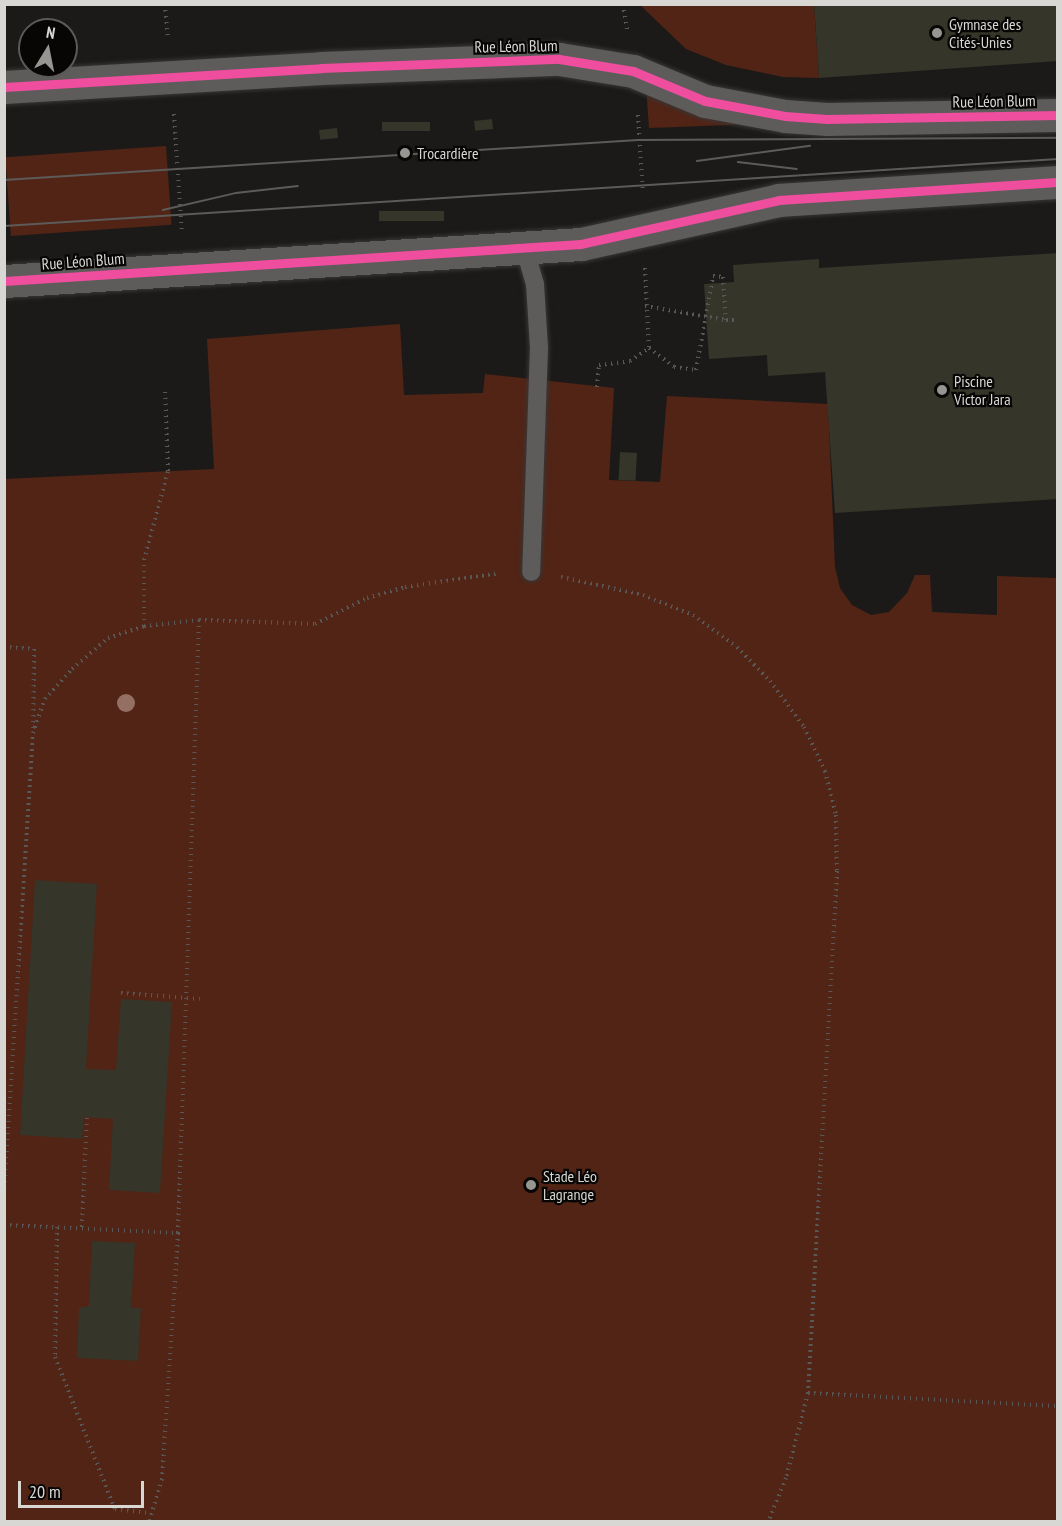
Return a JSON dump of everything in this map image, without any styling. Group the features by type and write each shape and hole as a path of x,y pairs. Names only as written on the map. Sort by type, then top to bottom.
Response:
{"street":[{"name":"Rue Léon Blum","path":"4,87 171,76 559,59 633,71 705,100 785,116 827,119 1058,115"},
{"name":"Rue Léon Blum","path":"4,280 581,244 645,231 741,206 779,200 1058,182"}],"lane":[{"path":"524,246 535,284 538,348 531,572"}],"path":[{"path":"633,71 645,231 645,306 649,348 674,367 696,370 713,276 723,277 726,320"},
{"path":"171,76 184,269"},
{"path":"645,306 735,320"},
{"path":"597,387 599,365 630,361 649,348"},
{"path":"144,626 144,560 168,471 165,391"},
{"path":"33,733 45,699 72,669 108,638 144,626 200,620 315,624 367,598 405,586 488,573 531,572 643,595 693,615 737,647 770,681 804,727 825,771 836,815 837,871 808,1393 786,1478 768,1521"},
{"path":"149,1521 162,1479 178,1233 184,998 200,620"},
{"path":"4,647 34,649 33,733 4,1194"},
{"path":"121,993 200,999"},
{"path":"82,1227 87,1117"},
{"path":"4,1226 82,1227 178,1233"},
{"path":"57,1227 55,1357 115,1509 150,1513"},
{"path":"808,1393 1058,1406"}],"shaded area":[{"path":"640,5 814,5 819,78 783,77 726,65 686,49"},
{"path":"646,85 785,123 649,128"},
{"path":"166,146 172,225 11,236 5,157"},
{"name":"Stade Léo Lagrange","path":"400,324 404,395 483,393 485,374 614,388 609,480 660,482 667,396 828,404 835,567 840,588 852,605 871,615 889,612 907,593 915,575 930,575 932,612 997,615 997,576 1057,578 1057,1521 5,1521 4,479 214,469 207,339"}],"building":[{"name":"Gymnase des Cités-Unies","path":"814,4 1058,4 1058,61 819,78"},
{"path":"492,119 493,129 475,131 474,121"},
{"path":"382,122 430,122 430,131 382,131"},
{"path":"337,128 338,138 320,140 319,130"},
{"path":"379,211 444,211 444,221 379,221"},
{"name":"Piscine Victor Jara","path":"1058,253 1058,499 835,513 825,372 768,376 767,355 709,359 704,284 734,282 733,265 819,259 819,268"},
{"path":"620,452 637,453 636,481 619,480"},
{"path":"35,880 97,884 86,1069 116,1070 121,999 172,1002 160,1193 109,1190 113,1119 84,1117 82,1139 20,1135"},
{"path":"92,1241 135,1243 131,1308 141,1308 138,1361 77,1358 79,1308 89,1306"}],"tram line":[{"path":"4,180 638,140 1058,138"},
{"path":"697,161 810,146"},
{"path":"4,226 1058,159"},
{"path":"738,162 797,169"},
{"path":"163,210 236,193 298,186"}],"cycle path":[{"path":"4,87 321,68 559,59 633,71 705,101 785,116 827,119 1058,115"},
{"path":"4,281 581,244 779,200 1058,182"}],"place":[{"name":"Gymnase des Cités-Unies","path":"937,33"},
{"name":"Trocardière","path":"405,153"},
{"name":"Piscine Victor Jara","path":"942,390"},
{"name":"Stade Léo Lagrange","path":"531,1185"}]}
